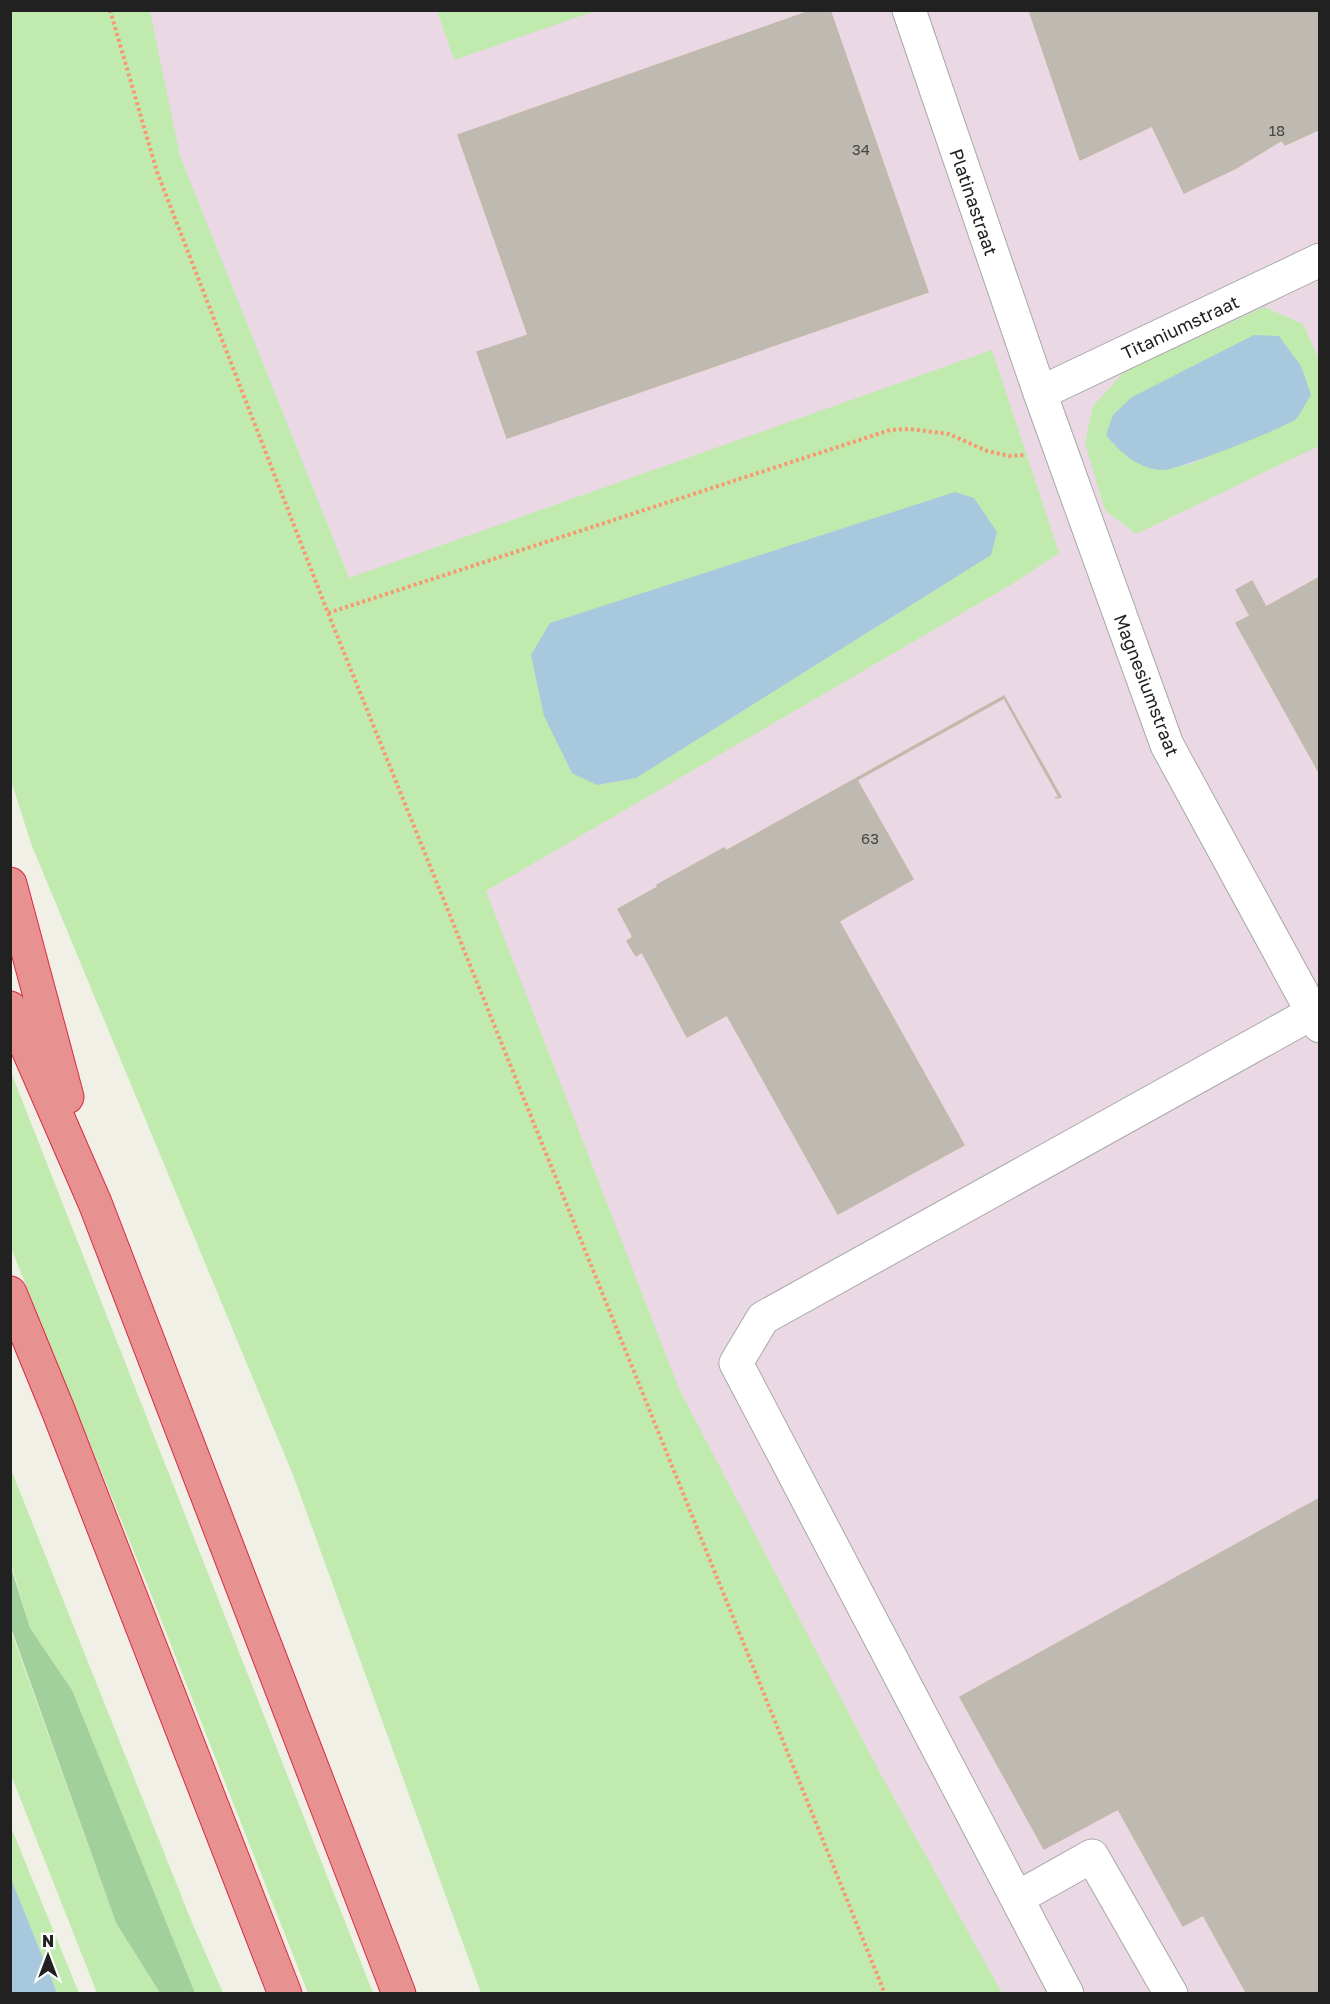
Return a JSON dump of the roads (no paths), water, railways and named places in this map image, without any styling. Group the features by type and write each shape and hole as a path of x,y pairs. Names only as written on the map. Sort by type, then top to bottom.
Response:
{"highway":[{"path":"10,884 95,1203"},
{"path":"10,1008 95,1203 399,1994"},
{"path":"10,1293 93,1498 285,1994"}],"street":[{"name":"Platinastraat","path":"909,10 1040,393"},
{"name":"Titaniumstraat","path":"1040,393 1320,260"},
{"name":"Magnesiumstraat","path":"1040,393 1167,745 1316,1020"},
{"path":"1067,1994 736,1363 763,1318 1316,1020"},
{"path":"1017,1898 1092,1856 1171,1994"}],"water":[{"path":"1254,335 1279,336 1301,366 1311,395 1296,419 1231,448 1163,470 1146,467 1131,459 1106,435 1113,415 1132,397"},
{"path":"955,492 974,498 997,532 991,555 636,778 597,785 572,773 544,716 531,655 550,623"},
{"path":"11,1879 57,1993 11,1993"}]}
